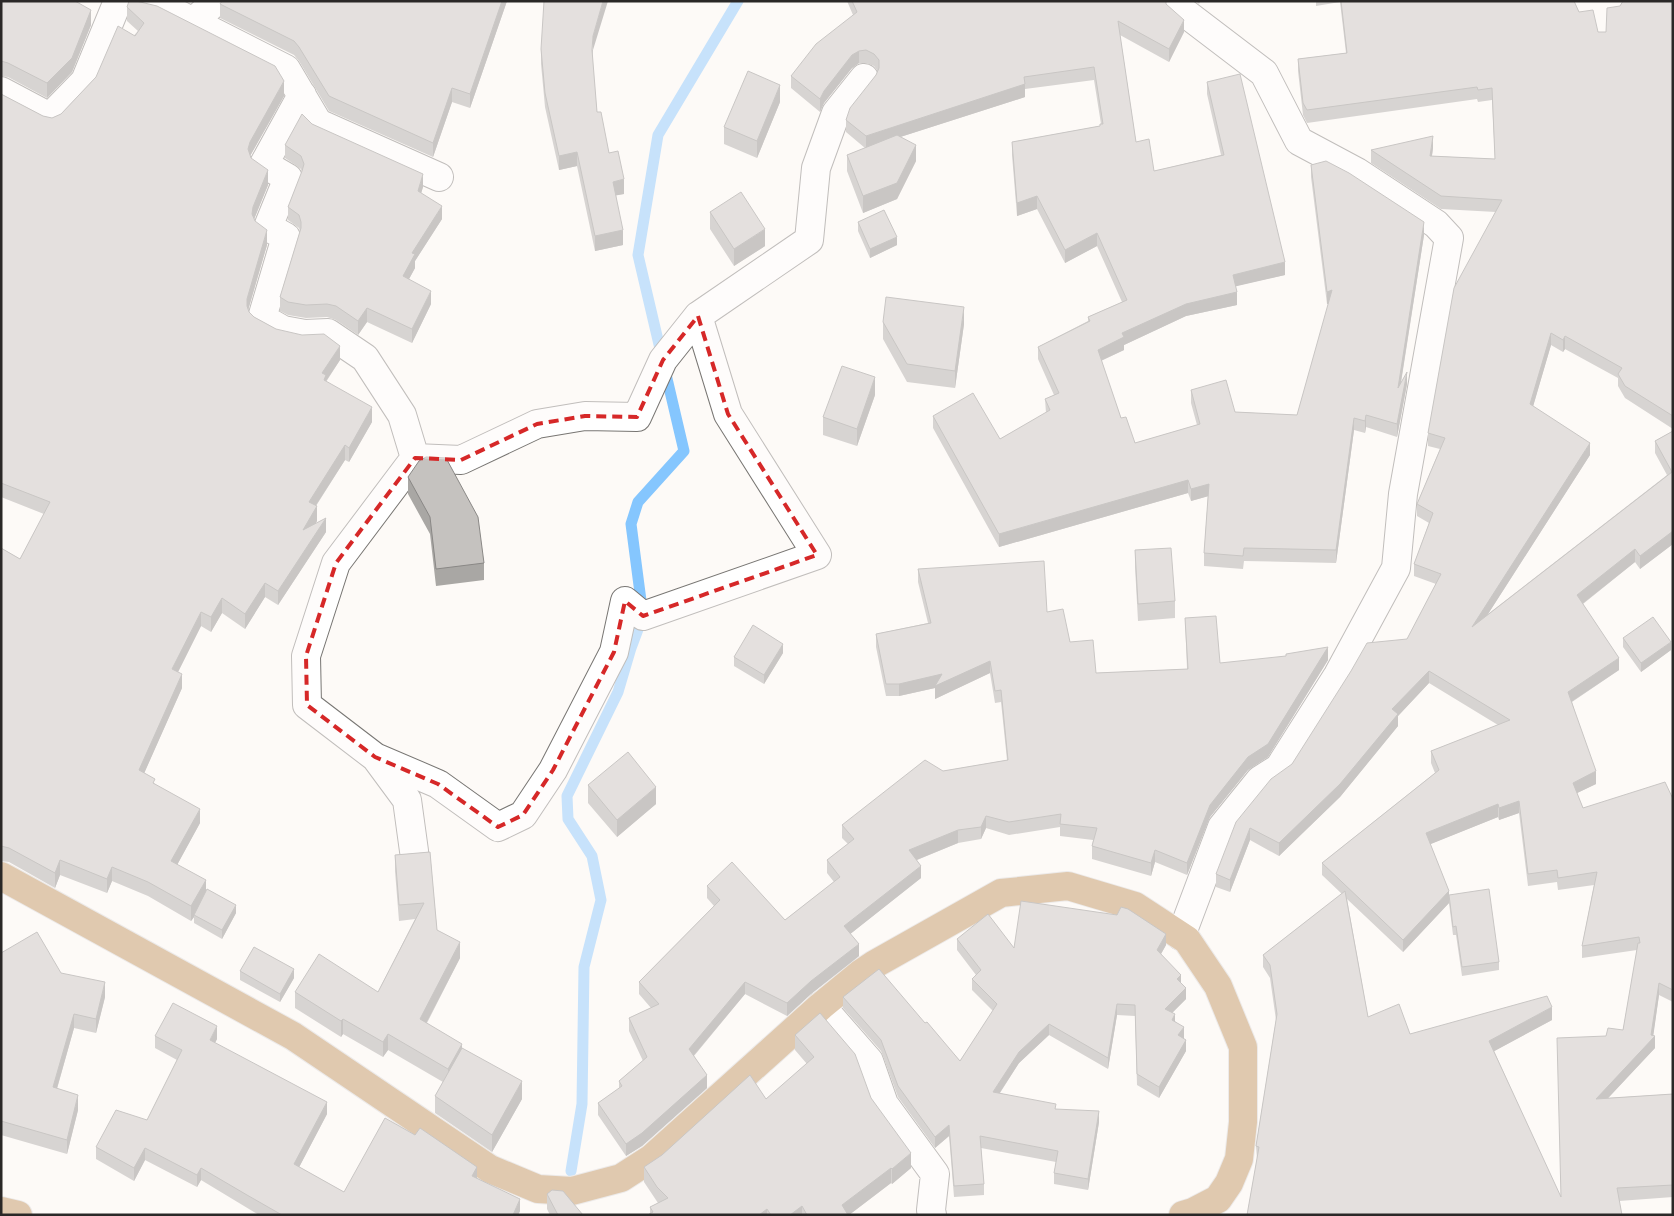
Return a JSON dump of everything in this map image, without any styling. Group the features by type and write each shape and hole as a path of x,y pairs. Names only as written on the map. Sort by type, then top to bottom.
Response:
{"highway":[{"path":"1,876 293,1036 490,1169 538,1189 572,1191 621,1178 652,1158 821,1006 860,974 876,964 1002,893 1068,886 1135,906 1187,940 1218,986 1243,1047 1244,1122 1239,1160 1219,1207 1183,1215"},
{"path":"1,1211 18,1215"}],"street":[{"path":"1,91 50,117 85,81 118,1"},
{"path":"140,1 162,6 286,69 318,123 439,177"},
{"path":"193,22 216,1"},
{"path":"1180,1 1180,9 1264,74 1299,141 1357,172 1436,224 1449,238 1403,494 1396,568 1338,675 1279,768 1260,780 1222,827 1181,936"},
{"path":"415,458 461,460 537,424 586,416 637,417 663,360 698,316 809,240 816,168 836,113 864,78"},
{"path":"302,96 264,164 288,178 268,227 286,238 262,318 282,330 305,334 328,333 365,358 402,415 415,458"},
{"path":"415,458 336,563 306,656 307,705 375,757 438,784 498,827 523,815 553,770 614,652 625,601 643,616 817,555 728,414 698,316"},
{"path":"375,757 406,800 414,851"},
{"path":"821,1006 869,1061 884,1104 935,1174 930,1210 932,1215"}],"highlighted area":[{"path":"698,316 728,414 817,555 643,616 625,601 614,652 553,770 523,815 498,827 438,784 375,757 307,705 306,656 336,563 415,458 461,460 537,424 585,416 637,417 663,360"}],"building":[{"path":"1,1 75,1 91,10 72,58 47,83 1,61"},
{"path":"129,1 157,6 275,66 284,81 250,142 248,149 251,158 268,170 253,207 252,214 255,221 267,230 247,299 247,306 249,312 254,317 276,329 302,335 324,334 340,346 322,373 326,375 324,380 372,407 349,448 345,445 309,502 317,506 303,530 326,518 278,591 265,583 245,614 222,598 211,617 201,612 172,669 182,674 139,770 155,779 153,783 200,809 171,861 206,880 191,906 148,882 112,867 107,879 60,860 55,873 9,848 1,846 1,548 20,559 50,502 1,483 1,94 43,116 52,118 61,114 96,77 118,26 135,36 144,23 127,7"},
{"path":"222,1 502,1 470,94 452,88 433,143 329,96 294,41 220,4"},
{"path":"544,1 603,1 593,36 592,50 597,112 601,112 609,153 618,151 624,179 613,182 623,230 595,236 577,152 559,156 545,93 541,49"},
{"path":"852,1 1166,1 1166,4 1184,20 1169,49 1118,21 1136,142 1149,139 1154,171 1224,155 1207,82 1240,74 1285,262 1233,275 1237,292 1186,304 1122,333 1124,337 1098,350 1121,418 1126,417 1135,443 1200,424 1191,390 1226,380 1235,412 1297,415 1332,290 1327,292 1311,165 1326,161 1349,173 1424,222 1398,388 1407,372 1397,424 1366,415 1365,421 1354,418 1336,550 1244,548 1243,556 1204,553 1209,484 1191,489 1188,480 999,534 933,416 973,393 1000,439 1050,410 1045,399 1059,393 1038,347 1090,321 1088,317 1127,300 1097,233 1065,250 1037,196 1017,203 1012,142 1103,124 1094,67 1024,77 1025,84 866,136 846,120 850,108 876,75 879,68 879,60 874,54 866,50 852,55 820,99 791,76 816,44 857,12"},
{"path":"1341,1 1574,1 1579,12 1593,10 1598,32 1606,32 1607,8 1620,6 1623,1 1673,1 1673,416 1625,386 1618,374 1622,368 1565,336 1563,340 1551,333 1530,404 1590,443 1472,627 1672,472 1655,441 1673,431 1673,531 1640,556 1635,549 1577,595 1619,658 1568,692 1596,771 1573,783 1583,808 1665,782 1673,799 1673,990 1659,983 1651,1035 1655,1036 1596,1099 1673,1094 1673,1185 1617,1188 1622,1215 1247,1215 1259,1147 1256,1146 1277,1014 1270,965 1263,955 1345,891 1368,1017 1399,1004 1410,1034 1547,996 1552,1007 1489,1041 1561,1197 1557,1038 1606,1036 1608,1028 1623,1030 1638,943 1640,943 1639,937 1582,946 1597,872 1558,878 1557,870 1528,874 1519,801 1499,808 1498,804 1426,833 1449,891 1403,940 1322,863 1439,770 1431,751 1510,720 1429,671 1392,709 1398,714 1340,784 1279,843 1250,828 1230,880 1216,874 1236,822 1271,779 1292,764 1367,643 1407,639 1441,574 1414,564 1433,513 1417,504 1445,438 1428,433 1454,288 1502,200 1441,196 1371,150 1433,136 1430,156 1495,159 1492,88 1478,90 1477,87 1307,110 1303,103 1298,59 1347,53"},
{"path":"748,71 780,85 757,141 724,127"},
{"path":"302,114 312,124 423,174 418,191 442,206 412,253 415,254 403,276 431,291 412,329 367,308 358,321 336,306 327,304 306,305 288,302 280,297 301,228 299,215 288,207 304,164 301,156 285,145"},
{"path":"897,135 916,145 897,183 863,196 847,155"},
{"path":"741,192 765,229 734,249 710,212"},
{"path":"884,210 897,237 870,249 858,222"},
{"path":"886,297 964,307 955,371 907,364 883,322"},
{"path":"842,366 875,377 857,429 823,417"},
{"path":"426,457 446,458 478,517 484,563 436,569 430,517 408,477 419,461"},
{"path":"1171,548 1175,601 1138,604 1135,550"},
{"path":"1044,561 1047,612 1063,609 1070,642 1093,640 1096,673 1188,669 1185,618 1216,616 1220,663 1286,656 1286,654 1328,647 1268,744 1248,757 1210,805 1187,863 1155,850 1151,863 1092,846 1097,828 1060,824 1061,814 1009,822 986,816 981,827 958,830 909,850 921,866 844,926 859,944 811,981 787,1003 745,982 689,1049 707,1075 642,1133 626,1144 598,1103 622,1086 619,1081 647,1057 629,1018 659,1004 639,982 720,900 707,886 732,862 785,920 840,877 827,860 854,839 842,825 925,760 943,771 1008,760 1001,690 995,691 990,661 935,686 942,674 899,684 886,684 876,634 931,623 918,569"},
{"path":"1653,617 1671,642 1641,663 1623,638"},
{"path":"753,625 783,644 764,675 734,657"},
{"path":"628,752 656,787 617,820 588,785"},
{"path":"430,852 437,930 460,942 420,1019 462,1044 448,1069 388,1034 383,1042 343,1019 341,1021 295,992 319,954 378,992 424,903 399,905 395,855"},
{"path":"207,889 236,905 222,930 194,915"},
{"path":"1489,889 1499,962 1462,967 1456,926 1453,927 1449,895"},
{"path":"1021,901 1117,915 1121,907 1128,909 1166,934 1157,950 1181,975 1177,979 1186,988 1165,1009 1175,1014 1172,1020 1184,1027 1178,1035 1186,1040 1159,1087 1137,1074 1135,1005 1117,1004 1108,1058 1049,1024 1019,1052 993,1092 1056,1104 1055,1109 1099,1111 1088,1179 1054,1173 1058,1151 980,1136 984,1184 954,1186 949,1125 935,1137 898,1086 881,1040 843,997 879,969 960,1061 997,1004 972,979 981,970 957,939 988,914 1014,948"},
{"path":"37,932 61,973 105,982 96,1019 74,1014 53,1087 78,1095 67,1140 1,1121 1,953"},
{"path":"254,947 294,969 280,994 240,971"},
{"path":"173,1003 217,1026 210,1040 327,1102 294,1164 344,1192 385,1118 415,1135 420,1128 477,1167 472,1176 520,1199 513,1215 282,1215 201,1168 197,1175 145,1148 134,1168 96,1147 116,1110 147,1120 182,1050 155,1036"},
{"path":"820,1013 855,1054 871,1098 911,1153 842,1205 848,1215 807,1215 802,1206 790,1215 771,1215 767,1209 759,1215 648,1215 653,1212 650,1207 668,1198 657,1187 644,1167 662,1155 750,1075 766,1099 814,1057 795,1035"},
{"path":"462,1048 522,1081 492,1135 435,1096"},
{"path":"552,1190 563,1191 583,1215 558,1215 547,1194"}],"waterway":[{"path":"571,1171 582,1104 584,967 601,900 592,856 568,819 567,796 618,692 643,616 631,524 638,502 684,451 638,255 658,135 738,1"}]}
